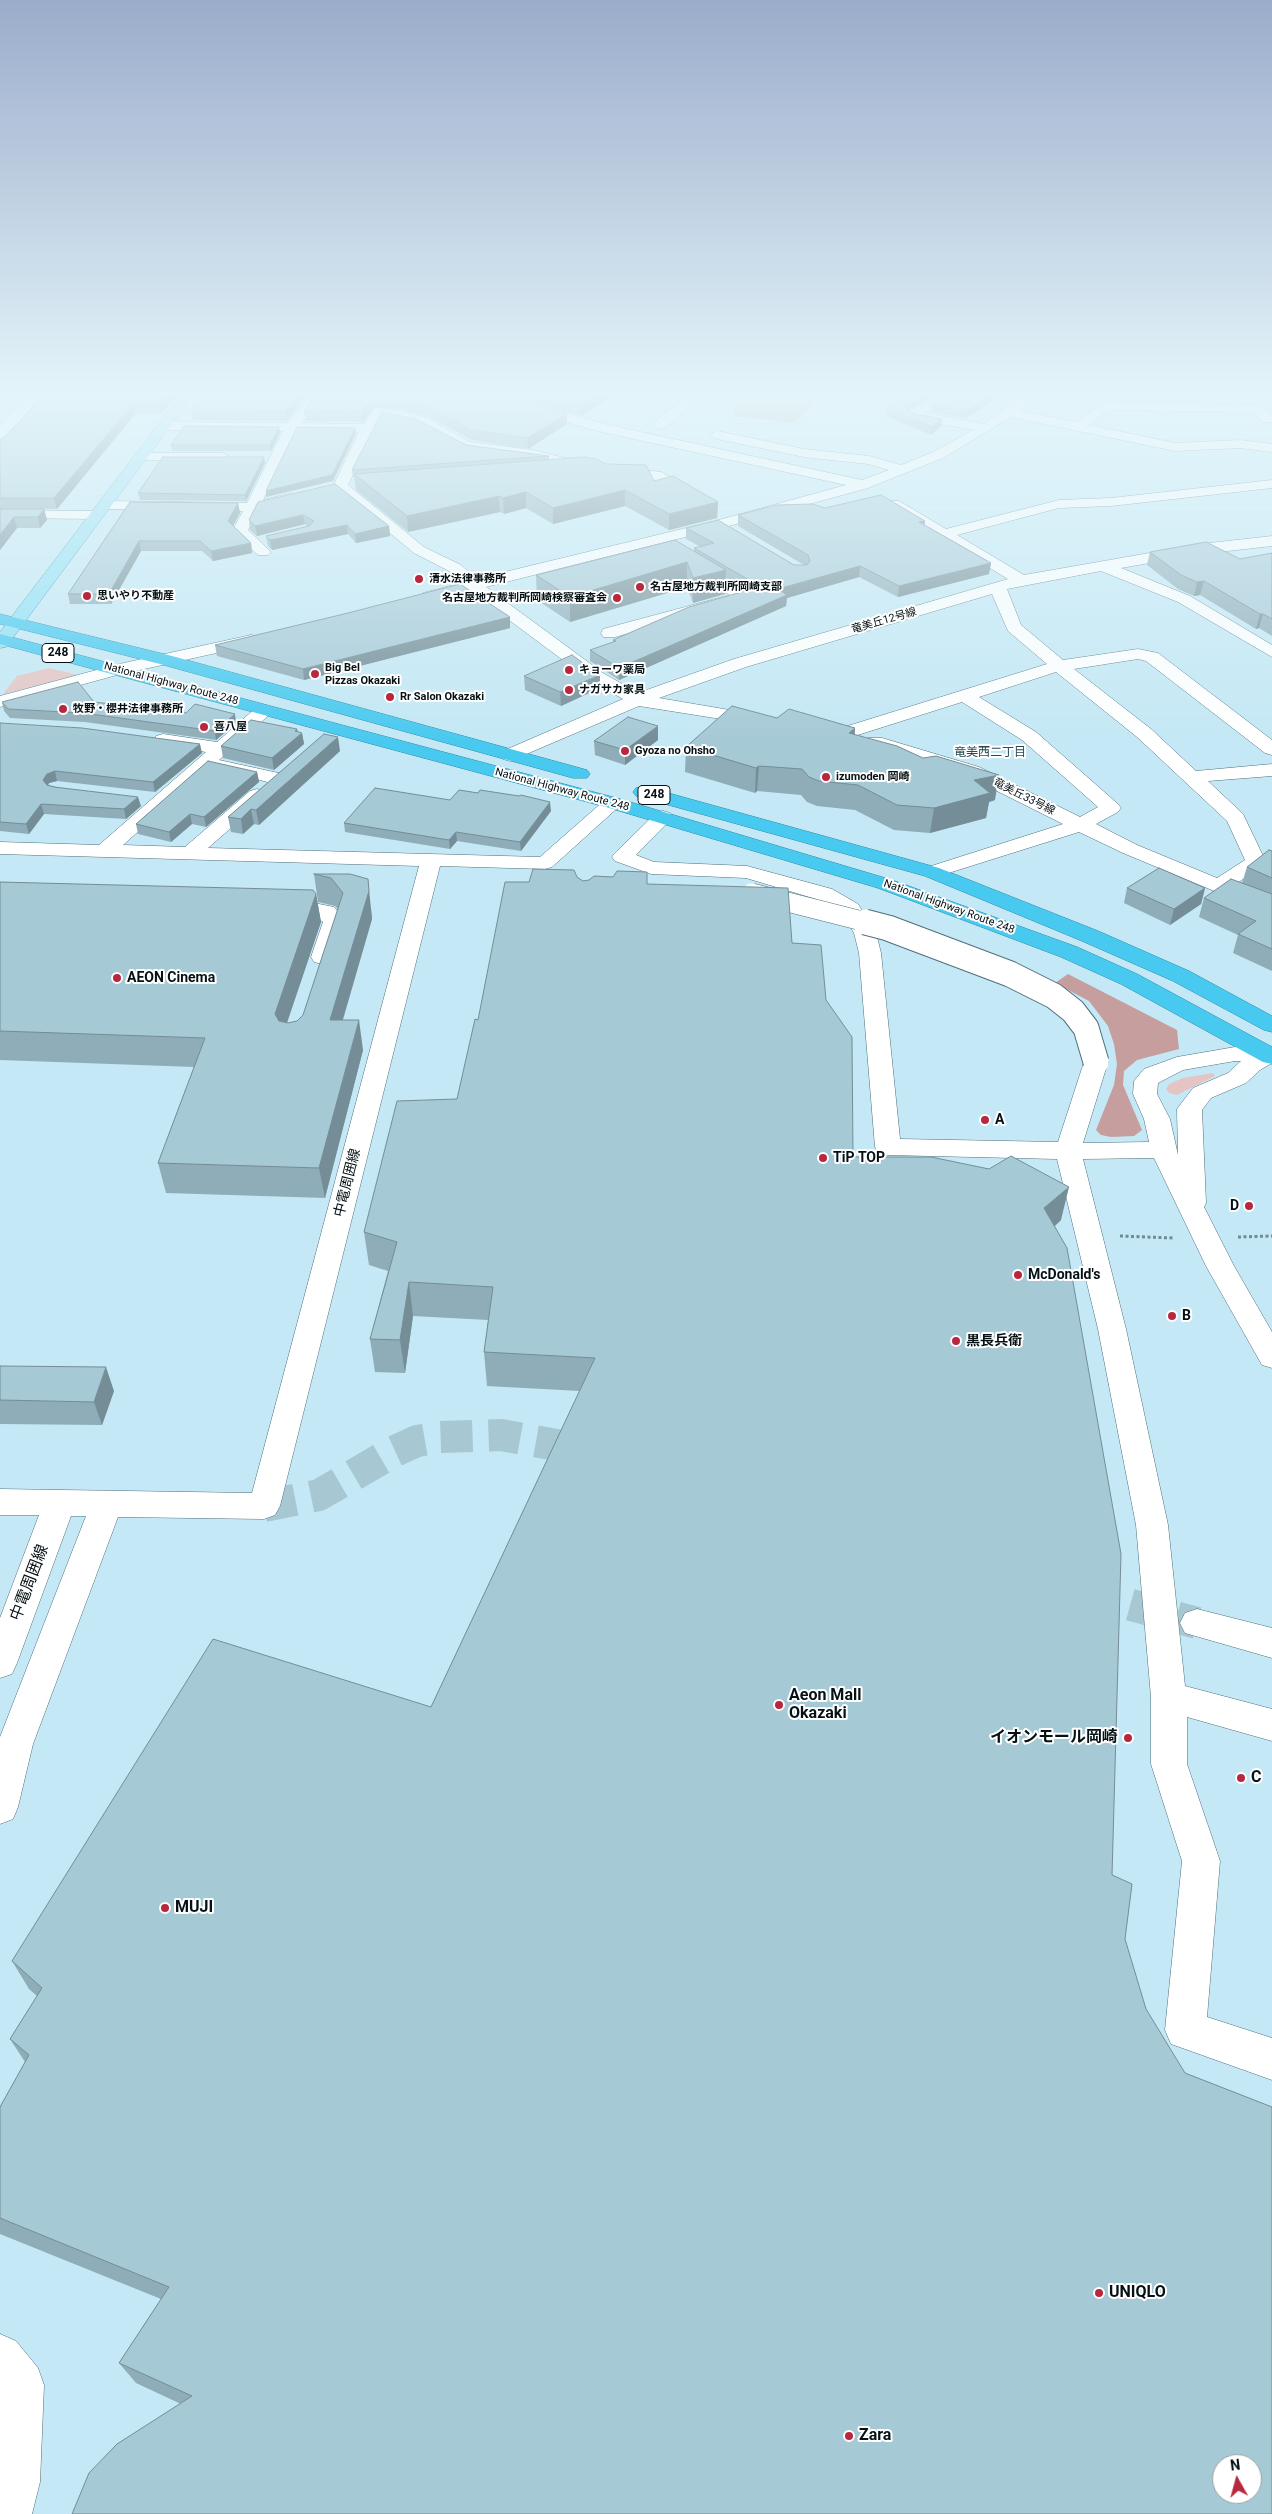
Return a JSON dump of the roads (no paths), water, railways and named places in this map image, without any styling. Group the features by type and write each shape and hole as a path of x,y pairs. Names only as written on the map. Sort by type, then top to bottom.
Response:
{"highway":[{"name":"National Highway Route 248","path":"8,621 166,660 932,872 1090,936 1181,976 1272,1025"},
{"name":"National Highway Route 248","path":"1,640 264,710 327,736 613,803 886,884 1069,952 1138,983 1271,1055"}],"main road":[{"path":"1,640 8,621 102,510"}],"street":[{"path":"0,514 127,509"},
{"path":"249,509 240,531 262,545"},
{"path":"369,509 419,550 455,568 473,585 597,677 637,700 778,723"},
{"path":"710,509 724,518"},
{"path":"536,588 530,584 534,580 650,550 724,518 761,509"},
{"path":"903,509 1021,580"},
{"path":"944,534 1039,509"},
{"name":"竜美丘12号線","path":"510,755 637,700 740,663 1021,580 1201,549 1272,541"},
{"path":"416,599 473,585 650,550"},
{"path":"609,633 744,596 679,558"},
{"path":"1103,566 1184,599 1272,652"},
{"path":"998,588 1014,627 1059,666 1144,732 1236,818 1264,861 1219,886"},
{"path":"0,702 115,670 262,637"},
{"path":"845,733 1059,666 1138,654 1152,657 1272,749"},
{"path":"932,872 1078,825 1111,808 1029,736 963,695"},
{"path":"104,851 264,710"},
{"name":"竜美丘33号線","path":"826,730 845,733 972,771 1078,825 1272,909"},
{"path":"143,737 221,748"},
{"path":"190,853 283,772 206,762"},
{"path":"1191,777 1272,770"},
{"path":"133,798 162,801"},
{"path":"0,848 545,863 613,803"},
{"path":"608,874 622,857 663,817"},
{"path":"622,857 651,878 750,893 888,928 1002,971 1054,996 1073,1011 1086,1028 1096,1062 1068,1151 1108,1311 1152,1525 1169,1697 1169,1764 1201,1861 1185,2030 1272,2059"},
{"name":"中電周囲線","path":"107,1504 264,1506 431,860"},
{"path":"651,878 747,872 824,894 850,909 864,933 870,953 888,1147 1068,1151 1164,1150"},
{"path":"265,908 314,909 326,912 334,921 315,978"},
{"path":"1271,1055 1235,1054 1177,1064 1153,1074 1146,1081 1145,1094 1158,1119 1164,1150 1194,1214 1220,1266 1272,1357"},
{"path":"1194,1214 1189,1109 1202,1093 1237,1078 1251,1065 1271,1055"},
{"path":"0,1502 107,1504 16,1744 0,1807"},
{"name":"中電周囲線","path":"0,1663 60,1503"},
{"path":"1196,1623 1272,1643"},
{"path":"1169,1697 1272,1725"},
{"path":"0,2357 20,2385 16,2482 7,2514"}],"tunnel":[{"path":"264,1506 319,1495 395,1451 417,1441 440,1437 501,1435 562,1446 590,1454"},
{"path":"1084,1592 1197,1623"}],"place":[{"name":"清水法律事務所","path":"419,579"},
{"name":"名古屋地方裁判所岡崎支部","path":"640,587"},
{"name":"思いやり不動産","path":"87,596"},
{"name":"名古屋地方裁判所岡崎検察審査会","path":"617,598"},
{"name":"キョーワ薬局","path":"569,670"},
{"name":"Big Bel Pizzas Okazaki","path":"315,674"},
{"name":"ナガサカ家具","path":"569,690"},
{"name":"Rr Salon Okazaki","path":"390,697"},
{"name":"牧野・櫻井法律事務所","path":"63,709"},
{"name":"喜八屋","path":"204,727"},
{"name":"Gyoza no Ohsho","path":"625,751"},
{"name":"izumoden 岡崎","path":"826,777"},
{"name":"AEON Cinema","path":"117,978"},
{"name":"A","path":"985,1120"},
{"name":"TiP TOP","path":"823,1158"},
{"name":"D","path":"1249,1206"},
{"name":"McDonald's","path":"1018,1275"},
{"name":"B","path":"1172,1316"},
{"name":"黒長兵衛","path":"956,1341"},
{"name":"Aeon Mall Okazaki","path":"779,1705"},
{"name":"イオンモール岡崎","path":"1128,1738"},
{"name":"C","path":"1241,1778"},
{"name":"MUJI","path":"165,1908"},
{"name":"UNIQLO","path":"1099,2293"},
{"name":"Zara","path":"849,2436"}],"district":[{"name":"竜美西二丁目","path":"990,753"}]}
